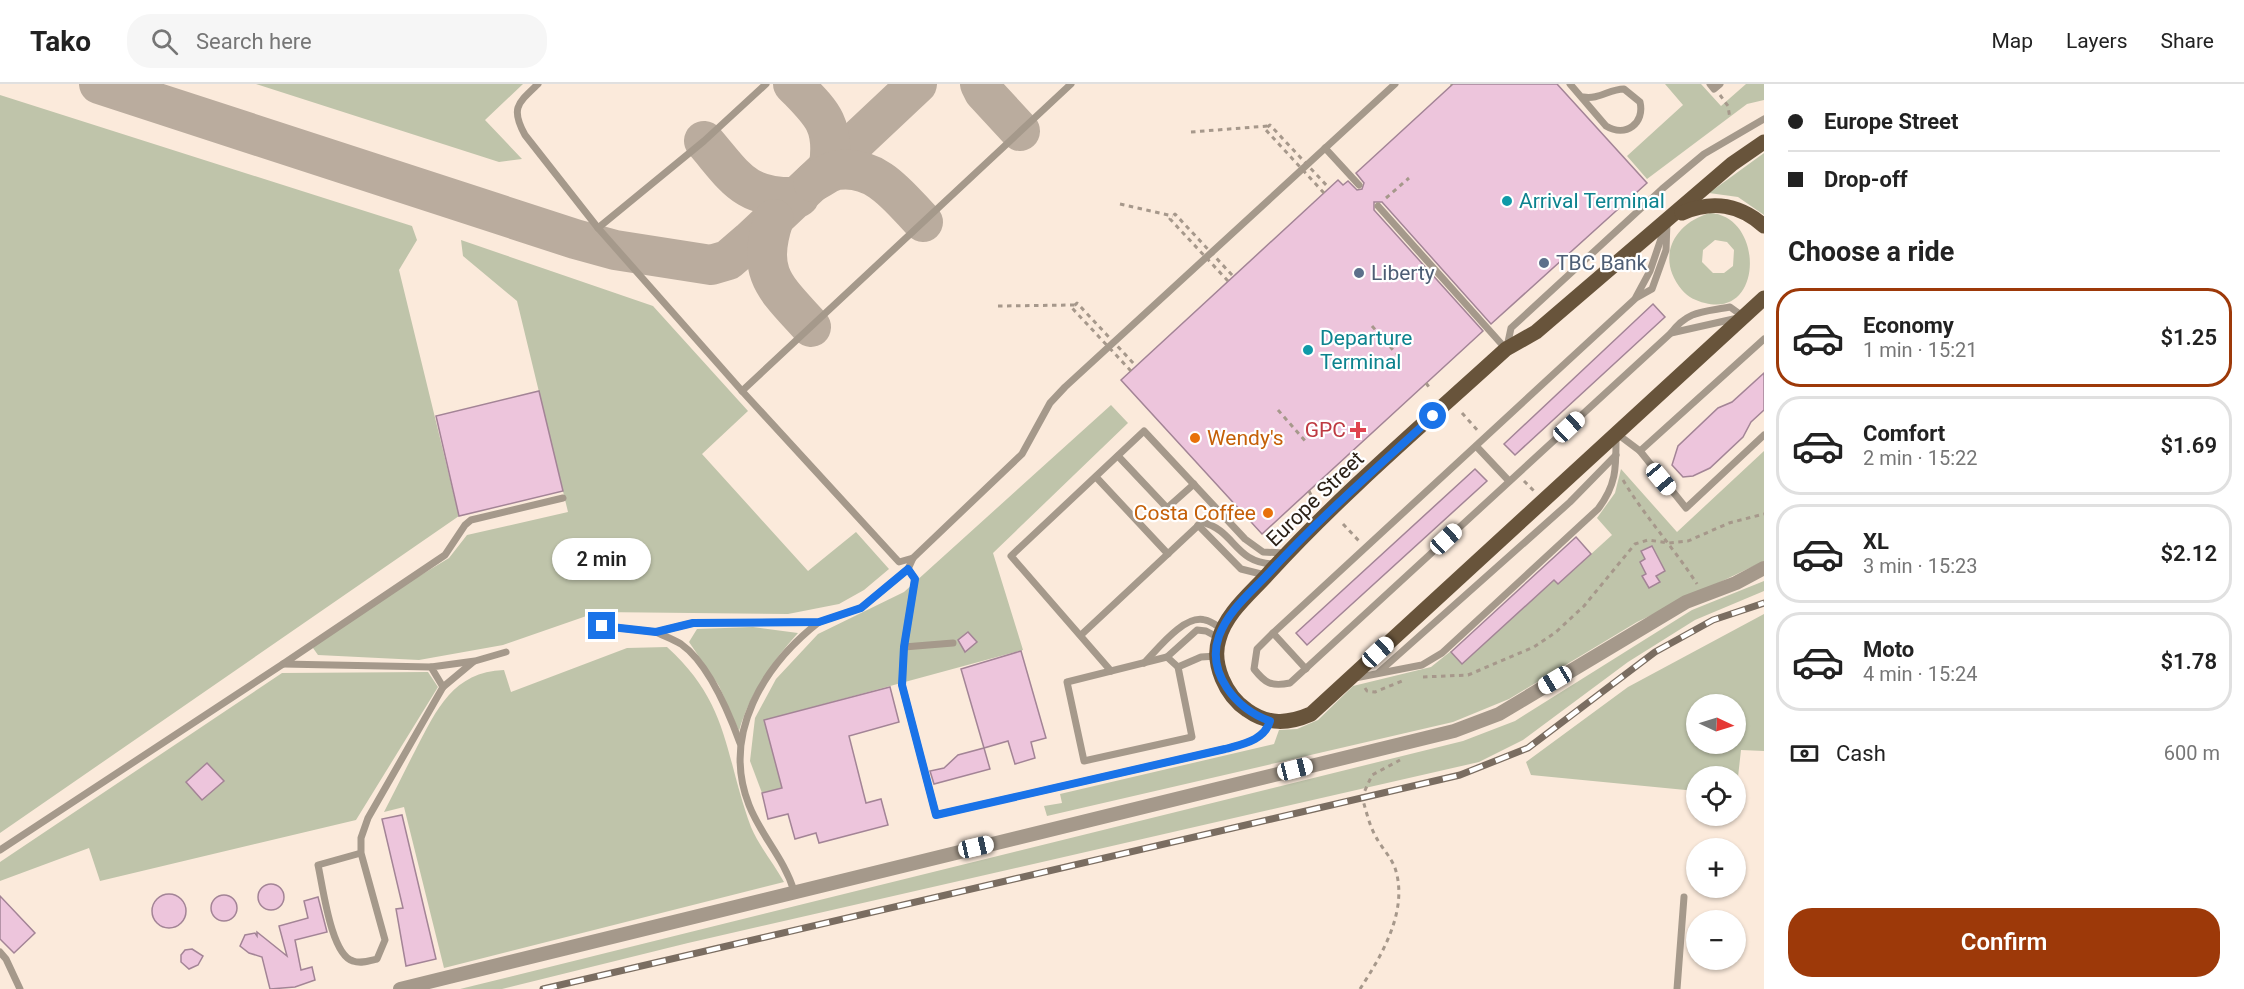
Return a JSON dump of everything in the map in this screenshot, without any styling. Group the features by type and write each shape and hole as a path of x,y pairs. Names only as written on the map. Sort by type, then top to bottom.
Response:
{"main road":[{"name":"Europe Street","path":"1764,142 1732,164 1536,332 1506,349 1287,552 1241,603 1220,633 1217,656 1226,688 1239,705 1255,716 1270,721 1291,723 1311,714 1355,681 1616,434 1764,298"},
{"path":"1668,219 1698,206 1719,205 1735,207 1751,215 1764,226"}],"street":[{"path":"400,989 1454,731 1499,714 1686,602 1764,568"}],"lane":[{"path":"538,84 518,103 516,118 525,135 598,228 742,391 899,562 913,558"},
{"path":"598,228 704,141 766,84"},
{"path":"742,391 1071,84"},
{"path":"602,626 656,632 693,623 819,622 861,608 908,569 913,558 1022,454 1050,403 1065,387 1395,84"},
{"path":"1570,84 1612,130 1626,130 1637,122 1640,115 1640,102 1624,89 1617,89 1596,98 1582,97"},
{"path":"1506,349 1511,328 1662,189 1704,154 1764,119"},
{"path":"1325,148 1359,185"},
{"path":"1378,206 1506,349"},
{"path":"1668,219 1650,271 1636,298 1257,649 1254,669 1264,682 1275,686 1290,683 1671,333 1682,318 1730,307 1744,317"},
{"path":"1671,333 1744,317"},
{"path":"1640,451 1764,339"},
{"path":"1111,670 1011,556 1144,431 1254,547 1272,554 1287,552"},
{"path":"1616,434 1640,451 1686,508 1764,435"},
{"path":"1355,681 1379,672 1422,665 1442,652 1598,509 1610,493 1616,455 1616,434"},
{"path":"1477,447 1509,481"},
{"path":"1379,672 1570,502 1616,455"},
{"path":"1118,456 1167,508 1194,484"},
{"path":"1096,477 1168,554"},
{"path":"0,850 445,555 465,525 471,520 563,498"},
{"path":"1081,635 1202,522 1216,526 1250,560 1272,570"},
{"path":"1198,525 1241,569 1253,574 1272,570"},
{"path":"908,569 915,579 904,647 902,685 936,815 1225,749 1252,741 1263,734 1270,721"},
{"path":"1144,663 1174,632 1188,622 1204,619 1220,633"},
{"path":"740,743 748,712 771,670 795,641 819,622"},
{"path":"1167,657 1178,667 1192,737 1084,761 1066,682 1167,657 1197,630 1220,633"},
{"path":"656,632 682,645 707,674 731,719 740,743 743,784 750,807 781,858 794,891"},
{"path":"1273,633 1306,669"},
{"path":"904,647 953,643"},
{"path":"283,664 431,668 475,661 506,652"},
{"path":"1178,667 1201,657 1217,656"},
{"path":"361,853 318,865 337,947 351,961 364,963 377,959 385,940 361,853 361,838 368,818 443,687 475,661"},
{"path":"431,668 443,687"},
{"path":"1677,989 1684,897"},
{"path":"0,952 6,959 20,989"}],"path":[{"path":"1715,86 1728,106 1730,119"},
{"path":"1191,132 1270,125 1329,188"},
{"path":"1268,126 1265,129 1324,193"},
{"path":"1386,198 1409,178"},
{"path":"1120,204 1173,216 1175,214 1233,276"},
{"path":"1173,216 1170,219 1228,281"},
{"path":"998,306 1075,305 1077,303 1136,366"},
{"path":"1075,305 1072,308 1131,371"},
{"path":"1372,326 1401,359"},
{"path":"1426,383 1430,387"},
{"path":"1278,410 1307,443"},
{"path":"1622,479 1635,501 1669,543 1704,595"},
{"path":"1355,681 1367,691 1375,692 1423,677 1468,675 1534,647 1557,632 1584,606 1635,544 1648,540 1669,543 1688,541 1729,524 1764,514"},
{"path":"1360,989 1379,960 1389,935 1399,895 1395,867 1375,836 1362,797 1372,775 1403,758"}],"green space":[{"path":"256,84 523,84 485,120 522,159 499,162"},
{"path":"1665,84 1701,84 1721,106 1746,84 1764,84 1764,100 1747,104 1647,179 1627,156 1683,105"},
{"path":"0,95 412,226 417,240 399,270 459,516 0,833"},
{"path":"1764,153 1764,215 1738,197 1709,193"},
{"path":"1710,213 1728,218 1740,230 1748,247 1750,265 1747,282 1738,296 1724,304 1705,303 1690,297 1674,278 1670,266 1672,243 1678,233 1697,218","holes":["1715,240 1727,242 1734,250 1733,266 1724,273 1713,273 1702,262 1703,250"]},
{"path":"461,240 653,306 748,411 702,454 808,571 856,532 889,569 864,590 839,604 788,614 598,612 503,645 419,660 318,655 313,648 319,637 449,558 467,535 568,512 517,301 463,256"},
{"path":"1111,405 1128,423 993,553 1023,650 765,720 782,788 762,793 750,761 755,718 776,679 818,634 904,592"},
{"path":"1764,451 1764,561 1637,622 1509,699 1453,722 1047,816 1044,806 1062,803 1060,794 1274,744 1279,730 1297,729 1318,720 1353,686 1431,667 1451,651 1462,664 1554,580 1558,584 1612,535 1597,518 1615,493 1621,469 1677,532"},
{"path":"1764,581 1764,591 1695,620 1628,662 1523,740 1479,762 688,943 502,989 460,989 1463,741 1515,721 1692,610"},
{"path":"1764,614 1764,751 1746,750 1746,694 1686,694 1686,754 1741,754 1739,766 1686,766 1686,790 1531,775 1526,762 1628,687"},
{"path":"753,627 798,633 763,679 749,704 739,731 719,686 689,642 697,629"},
{"path":"667,647 688,668 714,710 751,827 784,882 444,968 404,807 384,812 431,720 440,707 459,685 486,672 504,670 511,692 627,648"},
{"path":"428,672 438,687 356,820 100,881 89,848 0,881 0,862 282,673"}],"building":[{"path":"1453,84 1557,84 1647,183 1491,324 1382,202 1374,202 1374,210 1483,331 1262,534 1121,380 1338,180 1343,185 1348,181 1357,190 1362,189 1364,183 1356,173"},
{"path":"1653,304 1665,317 1515,455 1504,444"},
{"path":"1764,373 1764,410 1751,422 1743,437 1710,468 1693,476 1683,477 1672,465 1678,446 1718,408 1732,402"},
{"path":"539,391 563,491 459,516 436,416"},
{"path":"1475,469 1487,481 1307,645 1296,633"},
{"path":"1576,537 1591,554 1558,584 1554,580 1462,664 1451,652"},
{"path":"1652,546 1665,571 1656,576 1660,582 1649,588 1642,576 1646,574 1640,562 1645,559 1641,551"},
{"path":"968,632 977,642 965,652 958,640"},
{"path":"1021,651 1046,738 1031,742 1035,758 1015,764 1008,741 984,748 961,669"},
{"path":"890,687 899,722 849,736 866,803 881,799 888,825 819,843 816,833 795,839 788,814 768,819 762,793 782,788 764,720"},
{"path":"984,748 990,769 934,784 930,771 944,768 958,755"},
{"path":"207,763 224,781 202,800 186,782"},
{"path":"402,815 436,959 406,966 396,909 403,908 382,819"},
{"path":"271,884 281,887 284,897 281,907 271,910 261,907 258,897 261,887"},
{"path":"169,894 181,899 186,911 181,923 169,928 157,923 152,911 157,899"},
{"path":"224,895 233,899 237,908 233,917 224,921 215,917 211,908 215,899"},
{"path":"0,896 35,933 14,953 0,939"},
{"path":"318,897 327,932 295,940 301,970 312,967 315,980 295,987 270,989 262,957 249,953 240,946 245,935 255,933 257,936 257,932 287,956 279,926 308,918 304,901"},
{"path":"192,949 203,956 198,965 189,969 181,962 181,955 185,950"}],"taxiway":[{"path":"99,84 575,239 615,250 711,265 728,260 750,241 917,84"},
{"path":"793,84 823,119 830,139 829,165"},
{"path":"980,84 984,92 1020,131"},
{"path":"704,141 734,176 753,190 780,197 799,197"},
{"path":"813,182 838,170 864,172 896,193 923,222"},
{"path":"774,219 767,254 772,279 811,327"}],"railway":[{"path":"543,989 1460,775 1528,748 1655,652 1713,620 1764,603"}],"place":[{"name":"Arrival Terminal","path":"1507,201"},
{"name":"TBC Bank","path":"1544,263"},
{"name":"Liberty","path":"1359,273"},
{"name":"Departure Terminal","path":"1308,350"},
{"name":"GPC","path":"1358,430"},
{"name":"Wendy's","path":"1195,438"},
{"name":"Costa Coffee","path":"1268,513"}],"route":[{"path":"602,626 656,632 693,623 819,622 861,608 908,569 915,579 904,647 902,685 936,815 1225,749 1252,741 1263,734 1270,721 1255,716 1239,705 1226,688 1217,662 1217,648 1222,629 1228,619 1287,552 1433,416"}]}
